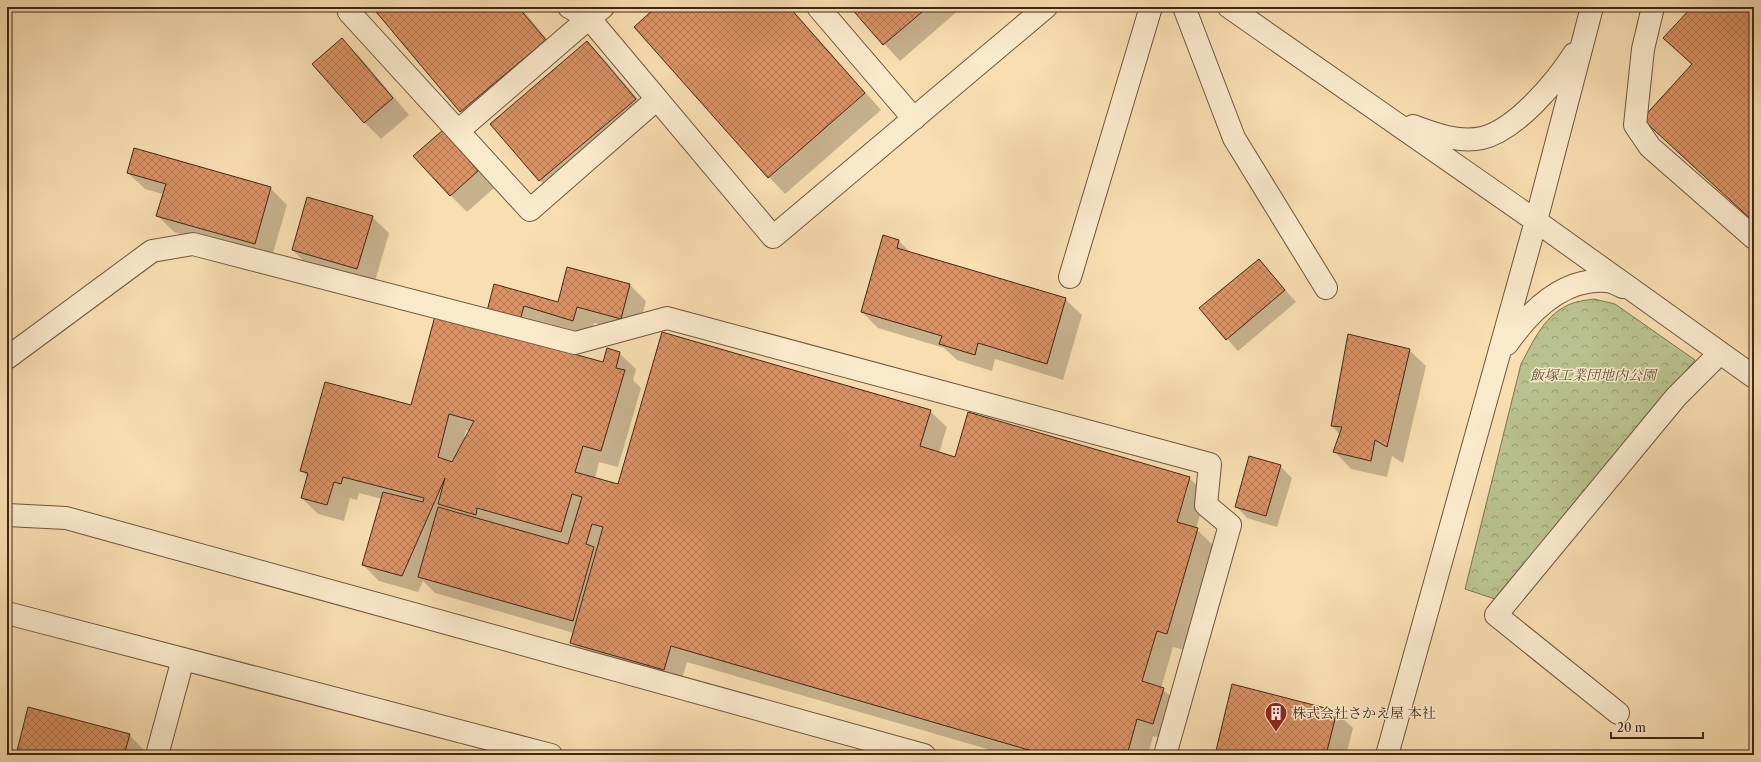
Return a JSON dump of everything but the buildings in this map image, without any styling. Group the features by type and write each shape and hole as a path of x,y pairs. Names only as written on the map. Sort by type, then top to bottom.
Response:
{"street":[{"path":"351,7 349,12 530,210 657,99"},
{"path":"569,7 596,13 657,99 773,237 1046,7"},
{"path":"818,7 914,119"},
{"path":"1070,277 1151,7"},
{"path":"1184,7 1234,138 1326,288"},
{"path":"1229,7 1536,221 1754,377"},
{"path":"1387,755 1536,221 1592,7"},
{"path":"1653,7 1643,49 1635,125 1650,148 1754,238"},
{"path":"458,132 596,13"},
{"path":"1377,110 1436,135 1460,139 1482,138 1504,128 1543,95 1559,76 1584,39"},
{"path":"7,358 152,251 193,244 575,343 667,318 1210,464 1206,505 1230,525 1165,755"},
{"path":"1498,356 1519,327 1537,308 1561,291 1588,282 1607,281 1634,291"},
{"path":"1618,713 1496,615 1676,397 1720,353"},
{"path":"7,515 66,518 924,755"},
{"path":"7,613 551,755"},
{"path":"157,755 183,659"}],"green space":[{"name":"飯塚工業団地内公園","path":"1594,299 1615,304 1695,360 1495,599 1465,589 1521,364 1541,328 1555,313 1573,303"}],"place":[{"name":"株式会社さかえ屋 本社","path":"1276,732"}]}
